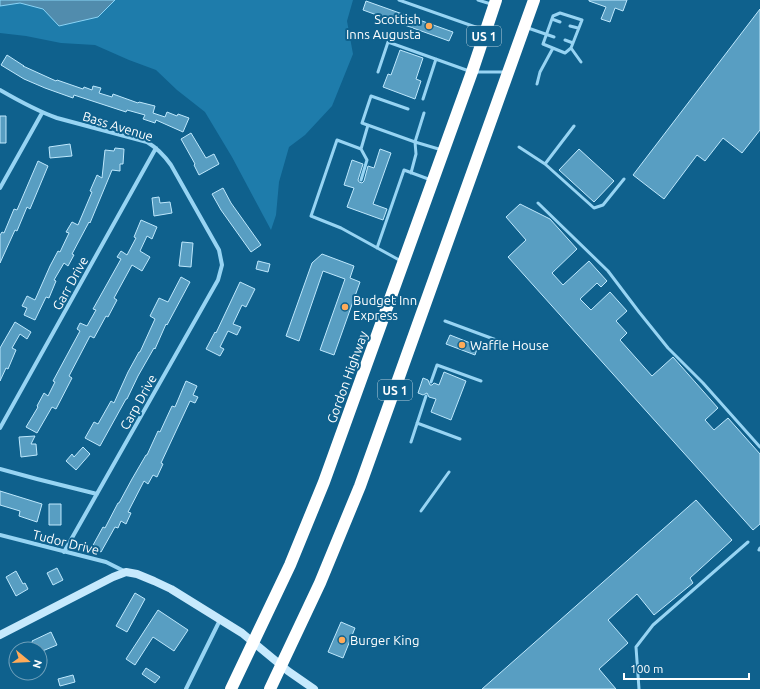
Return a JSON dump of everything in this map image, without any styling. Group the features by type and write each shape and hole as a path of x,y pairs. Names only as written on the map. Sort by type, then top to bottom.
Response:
{"highway":[{"name":"US 1","path":"270,689 323,576 360,486 534,0"},
{"name":"Gordon Highway","path":"231,689 290,565 324,482 404,263 495,3"}],"street":[{"name":"Bass Avenue","path":"0,90 42,113 147,142 156,148 163,154 171,165 214,242 221,258"},
{"path":"0,188 42,113"},
{"name":"Garr Drive","path":"0,428 156,148"},
{"name":"Carp Drive","path":"64,552 218,280 221,269 221,258"},
{"path":"0,469 37,480 97,494"},
{"name":"Tudor Drive","path":"0,535 106,562 126,572"},
{"path":"0,635 113,577 126,572 137,574 154,581 242,633 282,666 314,689"},
{"path":"186,689 220,620"}],"lane":[{"path":"398,0 486,31"},
{"path":"478,0 495,3"},
{"path":"560,13 582,20 571,48 564,53 543,44 552,19 553,16 560,13"},
{"path":"552,19 560,22"},
{"path":"524,26 554,37"},
{"path":"570,26 578,28"},
{"path":"565,40 573,43"},
{"path":"378,72 388,42 472,72 508,72"},
{"path":"538,84 540,72 553,48"},
{"path":"571,48 581,62"},
{"path":"423,99 436,59"},
{"path":"408,109 371,96 362,123 443,151"},
{"path":"411,173 416,154 415,142 424,113"},
{"path":"361,149 368,125"},
{"path":"545,164 574,126"},
{"path":"361,180 367,160 361,149 337,140 311,216 341,228 404,263"},
{"path":"519,147 545,164 594,208 604,205 624,179"},
{"path":"377,248 404,170 432,180"},
{"path":"538,203 608,271 668,348 703,383 760,447"},
{"path":"445,321 500,341"},
{"path":"431,382 437,365 481,381"},
{"path":"410,442 426,396"},
{"path":"417,423 460,439"},
{"path":"421,511 449,472"},
{"path":"639,689 636,647 653,625 748,542"}],"shaded area":[{"path":"0,0 353,0 347,21 353,54 332,106 305,135 289,147 279,182 276,215 271,230 232,157 205,112 177,90 156,70 95,45 61,43 26,36 0,33"},
{"path":"0,0 115,0 98,17 59,26 43,9 20,3 0,6"}],"building":[{"path":"589,0 627,0 623,11 615,8 610,22 601,19 606,7"},
{"path":"366,1 453,32 449,41 363,10"},
{"path":"760,9 760,130 742,153 723,138 705,161 697,155 664,199 633,175"},
{"path":"400,50 423,58 416,79 421,81 415,99 383,87 388,74 391,75"},
{"path":"7,55 23,66 56,81 57,80 83,89 84,87 92,90 93,86 101,88 99,93 112,97 113,94 138,103 155,106 153,113 165,117 167,112 177,116 178,114 189,118 183,132 156,120 155,123 143,119 145,115 127,110 126,112 74,95 73,98 24,79 1,65"},
{"path":"0,116 6,116 6,143 0,143"},
{"path":"191,133 206,158 214,154 219,164 199,175 194,165 195,164 181,139"},
{"path":"70,144 72,156 50,158 49,147"},
{"path":"115,148 124,149 123,164 120,164 120,171 112,170 90,223 89,222 72,254 74,255 68,266 64,263 54,280 56,281 49,298 46,297 35,320 24,315 27,308 22,306 27,296 35,300 50,266 58,251 60,252 69,233 66,232 72,222 78,225 92,192 90,191 97,175 102,178 105,150 114,151"},
{"path":"380,149 391,153 373,204 387,209 383,220 347,207 354,188 344,185 352,160 363,164 358,180 362,183 364,181 368,166 374,168"},
{"path":"579,149 614,181 594,202 559,170"},
{"path":"38,161 48,166 30,209 27,207 17,231 15,230 0,263 0,235 2,232 4,233 14,209 17,210"},
{"path":"223,188 231,203 261,245 251,252 221,210 212,194"},
{"path":"159,197 160,203 170,202 172,213 154,216 152,198"},
{"path":"520,204 550,219 577,249 552,273 563,285 589,261 607,281 601,287 597,283 580,299 591,310 610,292 627,311 616,321 627,333 620,340 652,376 673,357 718,408 705,420 714,430 728,418 760,454 760,524 753,530 508,257 526,240 506,217"},
{"path":"141,220 157,227 152,239 147,236 140,251 150,257 142,271 132,265 114,298 117,300 108,317 106,316 94,338 90,336 69,376 72,378 56,409 52,407 37,433 26,427 38,407 37,406 44,393 48,396 55,382 53,381 80,331 77,329 80,323 87,326 96,310 93,309 121,259 117,257 121,251 127,255 136,238 134,237"},
{"path":"182,242 193,243 191,267 179,266"},
{"path":"322,254 354,266 350,278 360,282 334,355 320,350 345,279 323,271 299,341 286,336 312,263"},
{"path":"258,261 270,264 268,272 256,269"},
{"path":"181,277 190,282 167,325 166,324 155,349 154,348 138,376 127,399 100,446 85,438 94,422 98,424 111,401 114,403 155,319 150,316 159,298 168,302"},
{"path":"240,282 255,289 246,307 242,305 233,324 241,327 237,335 228,331 220,347 224,349 220,356 206,349 215,332 216,333"},
{"path":"15,322 31,332 27,339 20,334 12,348 16,350 8,369 6,368 0,381 0,348"},
{"name":"Waffle House","path":"450,335 478,346 475,355 446,344"},
{"path":"444,372 466,381 451,420 431,412 436,399 429,397 427,393 423,395 418,393 423,378 428,380 430,385 434,383 439,385"},
{"path":"186,381 197,386 193,395 198,397 195,403 190,401 161,463 163,464 157,477 153,475 148,484 144,481 128,512 131,513 126,524 121,521 118,528 115,527 101,552 92,547 103,527 105,528 147,455 172,406 175,407"},
{"path":"35,436 31,444 36,444 37,455 21,457 19,437"},
{"path":"83,447 90,454 76,470 66,461 72,454 74,457"},
{"path":"0,491 42,504 37,522 19,516 20,511 0,505"},
{"path":"696,500 732,540 690,578 693,583 654,615 637,594 608,620 628,643 599,669 616,689 482,689"},
{"path":"49,504 61,504 61,525 49,525"},
{"path":"57,568 63,580 53,585 47,573"},
{"path":"16,571 23,584 25,583 28,589 16,596 6,577"},
{"path":"135,593 145,599 127,632 116,626"},
{"path":"158,610 188,630 174,651 153,637 135,665 126,659"},
{"name":"Burger King","path":"341,622 355,628 343,658 328,652"},
{"path":"51,632 57,645 48,649 48,641 32,641"},
{"path":"146,668 160,677 155,683 142,674"},
{"path":"73,675 75,682 60,686 58,679"}],"place":[{"name":"Scottish Inns Augusta","path":"429,26"},
{"name":"Budget Inn Express","path":"345,307"},
{"name":"Waffle House","path":"462,345"},
{"name":"Burger King","path":"342,640"}]}
